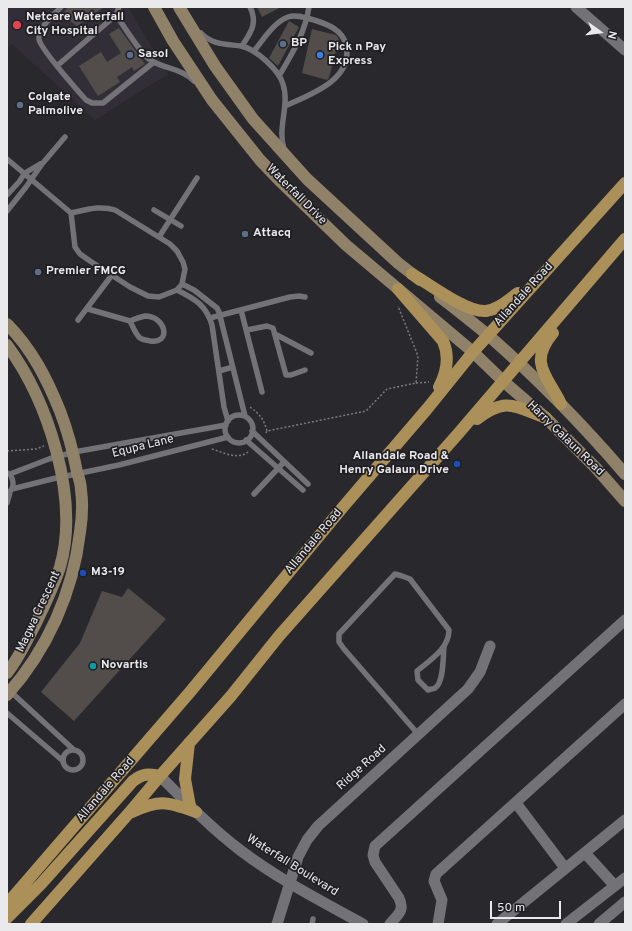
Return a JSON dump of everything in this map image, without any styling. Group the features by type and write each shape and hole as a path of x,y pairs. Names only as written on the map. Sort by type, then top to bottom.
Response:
{"main road":[{"name":"Waterfall Drive","path":"154,7 173,41 212,100 260,160 346,245 473,352"},
{"name":"Waterfall Drive","path":"180,10 215,66 253,119 307,179 398,263 488,335"},
{"name":"Allandale Road","path":"7,904 190,692 343,507 427,410 473,352 625,183"},
{"path":"30,924 232,696 279,636 457,435 625,238"},
{"path":"412,274 462,305 480,311 486,311 502,306 538,279"},
{"path":"398,289 439,335 447,349 448,360 443,380 427,410"},
{"path":"561,404 543,372 540,358 544,346 563,319 573,299"},
{"name":"Magwa Crescent","path":"7,324 32,355 49,384 74,452 82,490 82,520 78,552 70,587 57,618 45,641 32,663 8,692"},
{"name":"Harry Galaun Road","path":"488,335 593,436 625,474"},
{"name":"Magwa Crescent","path":"7,345 27,378 41,406 58,456 66,509 65,541 60,566 48,597 32,630 15,663 7,673"},
{"name":"Harry Galaun Road","path":"473,352 503,381 546,418 596,468 625,501"},
{"path":"457,435 489,410 501,406 514,405 546,418"},
{"path":"129,813 147,805 170,803 193,809 185,779 189,743"},
{"path":"7,918 41,884 133,781 147,774 160,776"}],"street":[{"path":"576,7 625,50"},
{"path":"390,924 402,910 402,904 400,898 375,862 373,855 375,846 625,620"},
{"name":"Ridge Road","path":"277,924 298,857 307,840 318,826 468,689 480,672 490,646"},
{"path":"438,924 442,900 434,881 436,874 625,704"},
{"name":"Waterfall Boulevard","path":"160,776 220,834 241,851 290,883 362,924"},
{"path":"516,803 565,868"},
{"path":"497,924 625,820"},
{"path":"584,853 615,886"},
{"path":"566,924 625,878"},
{"path":"599,924 625,902"}],"lane":[{"path":"61,7 41,31 39,40 45,51 86,100 92,104 103,103 154,62"},
{"path":"58,65 116,15 119,7"},
{"path":"242,46 253,25 254,20 250,7"},
{"path":"279,76 300,38 309,7"},
{"path":"180,10 205,38 214,42 242,46 254,52 270,64 279,76 284,88 285,106 281,135 287,157"},
{"path":"116,15 147,57 154,62 186,73 212,100"},
{"path":"254,52 277,24 284,19 296,16 331,26 343,37 347,52 346,60 340,72 328,84 308,96 285,106"},
{"path":"7,211 42,164 65,137"},
{"path":"7,159 71,213 75,247 80,254 148,296 159,296 177,290 182,284 185,269 183,262 170,244 108,207 98,207 71,213"},
{"path":"7,195 25,174 42,164"},
{"path":"159,237 197,178"},
{"path":"154,210 181,226"},
{"path":"78,320 88,309 112,275"},
{"path":"177,290 196,301 203,307 210,318 227,423 226,431 228,437 236,442 246,440 251,435 251,423 245,416 220,315 217,308 194,290 182,284"},
{"path":"210,318 290,297 305,297"},
{"path":"88,309 130,321 146,316 152,317 158,320 163,328 164,333 162,338 154,342 138,337 130,321"},
{"path":"241,310 262,392"},
{"path":"247,330 267,326 274,328 286,375 291,375 306,370"},
{"path":"275,334 311,353"},
{"path":"219,371 234,367"},
{"path":"227,423 236,415 245,416"},
{"name":"Equpa Lane","path":"9,474 58,456 74,452 227,423"},
{"path":"252,431 308,484"},
{"name":"Equpa Lane","path":"10,491 228,437"},
{"path":"246,440 303,490"},
{"path":"254,494 284,462"},
{"path":"7,503 13,480 9,474"},
{"path":"418,734 344,649 340,642 339,634 394,574 410,579 448,630 448,637 444,647 443,668 439,685 434,689 428,690 418,680 417,671 444,647"},
{"path":"7,713 63,761 66,767 72,770 81,767 83,761 80,752 74,750 8,692"},
{"path":"63,761 65,754 74,750"}],"path":[{"path":"267,431 366,411 387,389 416,383 418,356 393,296 398,289"},
{"path":"243,403 260,415 264,420 267,431 261,440"},
{"path":"7,451 36,449 46,446"},
{"path":"206,451 213,449 228,455 244,455 255,447"}],"shaded area":[{"path":"7,7 128,7 168,74 95,120 12,44 7,49"}],"building":[{"path":"68,7 104,7 77,26 62,15"},
{"path":"257,7 281,7 262,17"},
{"name":"BP","path":"289,21 299,27 278,66 269,58"},
{"path":"119,28 145,64 134,71 132,67 117,77 120,82 98,96 79,66 101,52 107,62 121,53 109,34"},
{"name":"Pick n Pay Express","path":"312,29 336,35 339,39 329,78 327,80 302,73"},
{"name":"Novartis","path":"128,588 166,619 74,721 41,692 80,643 102,591 122,597"}],"place":[{"name":"Netcare Waterfall City Hospital","path":"17,25"},
{"name":"BP","path":"283,44"},
{"name":"Sasol","path":"130,55"},
{"name":"Pick n Pay Express","path":"320,55"},
{"name":"Colgate Palmolive","path":"20,105"},
{"name":"Attacq","path":"245,234"},
{"name":"Premier FMCG","path":"38,272"},
{"name":"Allandale Road & Henry Galaun Drive","path":"457,464"},
{"name":"M3-19","path":"83,573"},
{"name":"Novartis","path":"93,666"}]}
